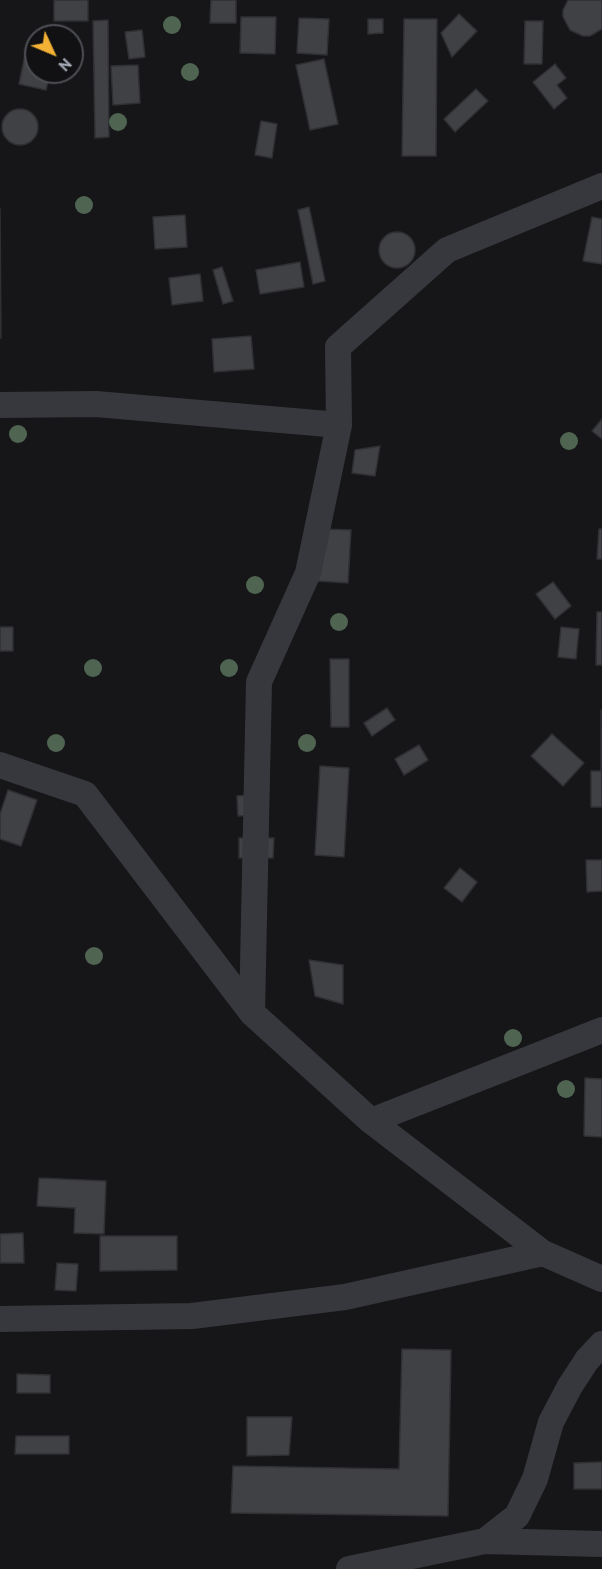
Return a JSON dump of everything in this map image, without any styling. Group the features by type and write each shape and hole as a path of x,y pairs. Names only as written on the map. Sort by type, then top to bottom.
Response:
{"street":[{"path":"252,1013 259,682 308,573 339,425 338,347 447,250 602,186"},
{"path":"0,405 96,404 339,425"},
{"path":"0,765 85,794 252,1013 371,1121 543,1253 602,1279"},
{"path":"371,1121 602,1030"},
{"path":"0,1319 192,1316 345,1297 543,1253"},
{"path":"485,1541 517,1516 535,1479 551,1422 587,1360 602,1344"},
{"path":"349,1569 485,1541 602,1544"}],"building":[{"path":"54,0 88,0 88,21 54,21"},
{"path":"211,0 236,0 236,23 210,23"},
{"path":"568,0 602,0 602,29 590,36 583,36 570,30 563,17 563,10"},
{"path":"459,14 477,31 452,57 441,33"},
{"path":"241,17 276,17 275,54 240,53"},
{"path":"299,18 329,19 327,55 297,53"},
{"path":"368,19 383,19 383,33 368,34"},
{"path":"404,19 437,19 436,156 402,156"},
{"path":"108,20 109,137 95,138 93,21"},
{"path":"525,21 543,21 542,64 524,64"},
{"path":"142,30 145,57 129,59 125,32"},
{"path":"324,59 338,124 310,130 296,65"},
{"path":"24,60 24,84 47,84 46,90 19,84"},
{"path":"555,64 566,78 557,85 567,98 554,109 533,82"},
{"path":"138,65 140,103 113,105 111,66"},
{"path":"476,89 488,101 455,132 444,119"},
{"path":"20,109 33,114 38,127 33,140 20,145 7,140 2,127 7,114"},
{"path":"261,121 277,124 272,158 255,155"},
{"path":"309,207 325,281 313,284 298,210"},
{"path":"0,208 1,338 0,338"},
{"path":"185,215 187,247 155,249 153,217"},
{"path":"592,217 602,219 602,264 583,261"},
{"path":"397,232 410,237 415,250 410,263 397,268 384,263 379,250 384,237"},
{"path":"300,262 304,287 260,294 256,270"},
{"path":"222,267 233,301 223,304 213,270"},
{"path":"200,274 203,301 172,305 169,278"},
{"path":"251,336 254,369 214,372 212,339"},
{"path":"602,419 602,439 592,431"},
{"path":"380,446 375,476 352,473 355,450"},
{"path":"321,529 351,530 348,583 318,581"},
{"path":"599,529 602,529 602,559 597,559"},
{"path":"553,582 571,606 555,619 536,594"},
{"path":"597,612 602,612 602,665 596,665"},
{"path":"0,627 13,627 13,651 0,651"},
{"path":"561,627 579,629 576,659 558,657"},
{"path":"330,659 349,659 349,727 331,727"},
{"path":"387,708 395,720 372,736 364,723"},
{"path":"601,710 602,807 591,807 591,771 601,771"},
{"path":"552,734 584,763 563,786 531,756"},
{"path":"419,745 428,760 404,775 395,759"},
{"path":"320,766 349,768 344,857 315,855"},
{"path":"8,790 37,800 21,846 0,839 0,814"},
{"path":"254,795 255,815 238,816 237,796"},
{"path":"239,838 274,838 273,858 239,858"},
{"path":"586,860 602,860 602,891 587,892"},
{"path":"460,868 477,882 462,902 444,888"},
{"path":"309,960 343,965 343,1004 315,996"},
{"path":"585,1078 602,1079 602,1137 584,1136"},
{"path":"39,1178 106,1181 104,1234 74,1233 75,1208 37,1206"},
{"path":"23,1233 24,1263 0,1263 0,1234"},
{"path":"100,1236 177,1236 177,1270 100,1271"},
{"path":"57,1263 78,1264 76,1291 55,1290"},
{"path":"402,1349 451,1350 448,1516 231,1513 233,1466 399,1469"},
{"path":"17,1374 50,1375 50,1393 17,1393"},
{"path":"247,1417 292,1417 289,1455 247,1456"},
{"path":"16,1436 69,1436 69,1454 15,1454"},
{"path":"602,1462 602,1489 574,1489 574,1463"}]}
